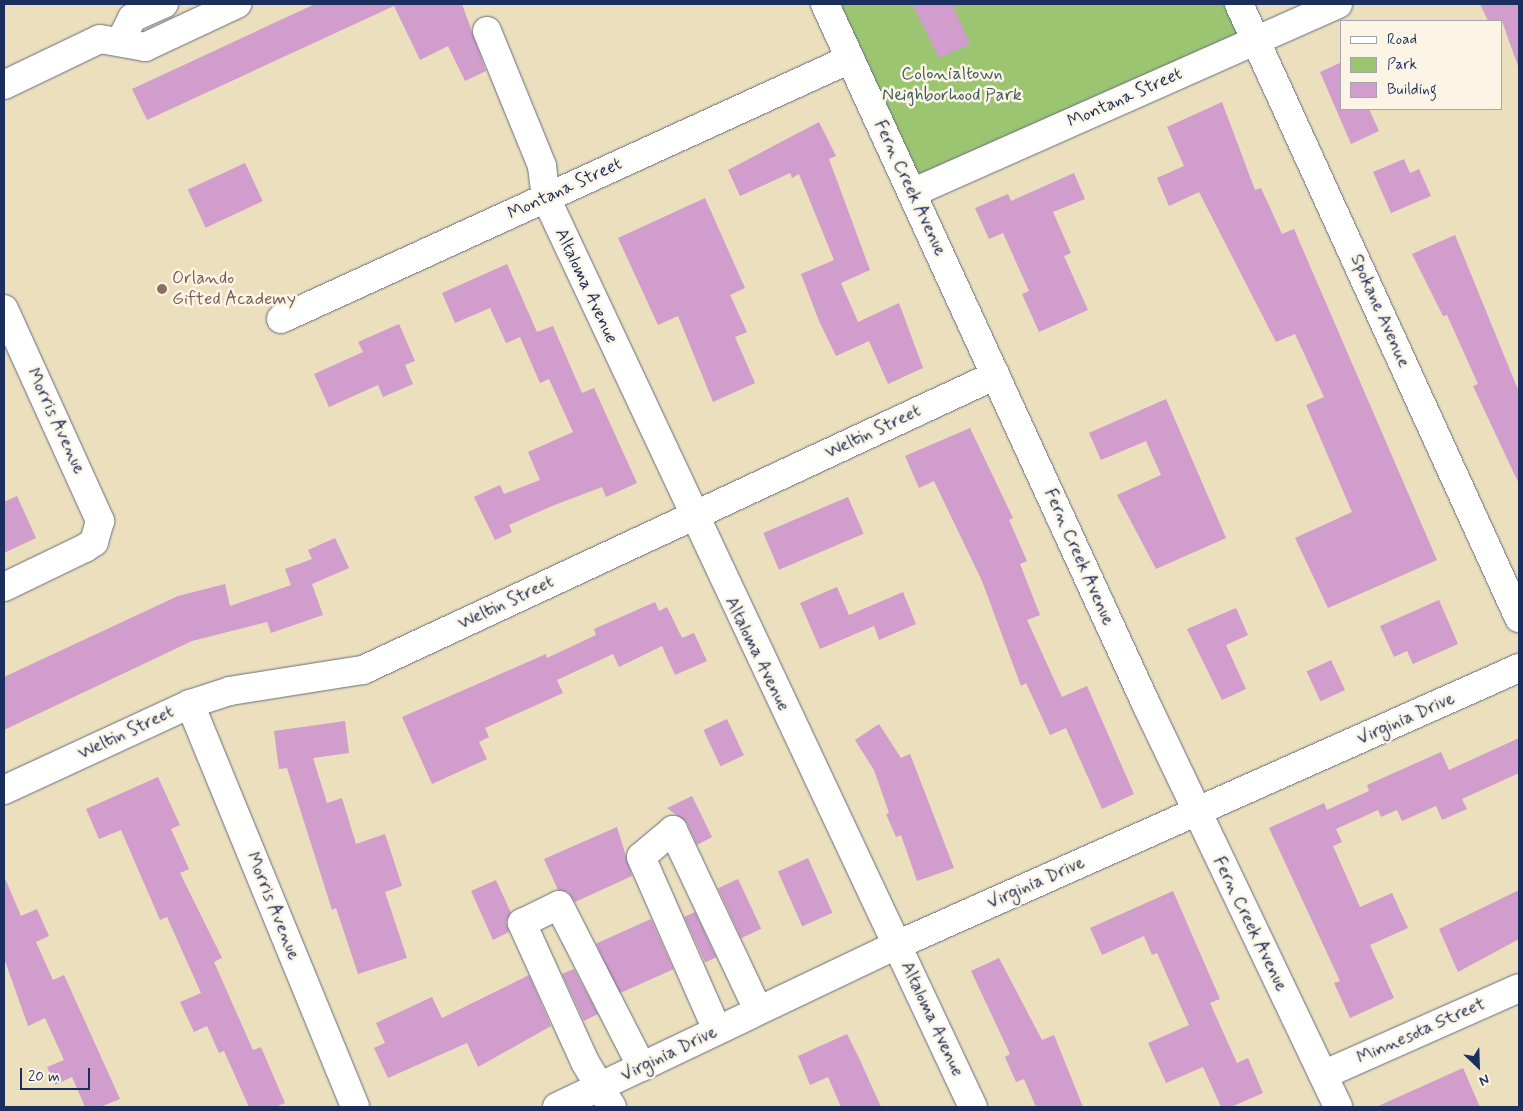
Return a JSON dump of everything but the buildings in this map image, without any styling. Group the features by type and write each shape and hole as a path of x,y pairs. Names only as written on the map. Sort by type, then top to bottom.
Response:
{"street":[{"path":"120,42 132,18 164,4"},
{"path":"4,85 100,39 145,47 237,4"},
{"name":"Fern Creek Avenue","path":"825,4 1196,812 1338,1107"},
{"name":"Spokane Avenue","path":"1239,4 1519,618"},
{"name":"Montana Street","path":"912,193 1338,4"},
{"name":"Altaloma Avenue","path":"487,30 542,166 546,198 691,516 973,1107"},
{"name":"Montana Street","path":"281,319 850,59"},
{"name":"Morris Avenue","path":"4,309 97,508 98,534 85,548 4,587"},
{"name":"Weltin Street","path":"4,790 190,704 230,692 363,670 996,375"},
{"name":"Virginia Drive","path":"557,1107 607,1097 642,1067 758,1010 897,945 1519,668"},
{"name":"Morris Avenue","path":"190,704 355,1107"},
{"path":"717,1030 641,857 674,830 758,1010"},
{"path":"607,1097 585,1062 522,923 559,906 642,1067"},
{"name":"Minnesota Street","path":"1322,1075 1519,988"}],"green space":[{"name":"Colonialtown Neighborhood Park","path":"825,4 1239,4 1256,40 912,193"}],"place":[{"name":"Orlando Gifted Academy","path":"162,289"}]}
